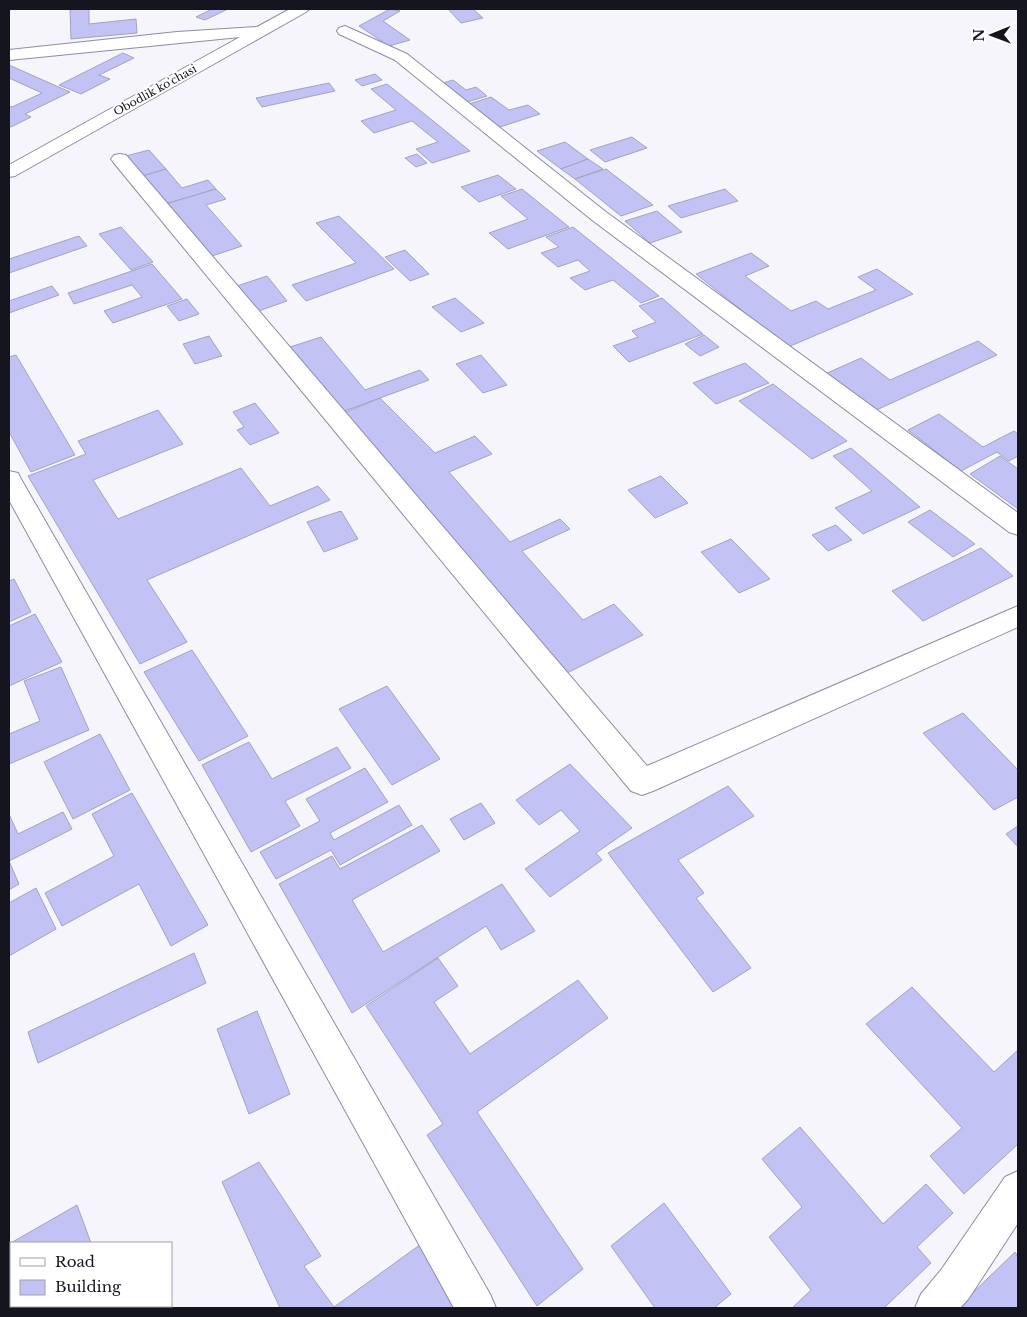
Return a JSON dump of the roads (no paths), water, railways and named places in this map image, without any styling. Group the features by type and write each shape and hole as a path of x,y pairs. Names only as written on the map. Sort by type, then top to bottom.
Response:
{"street":[{"name":"Obodlik ko'chasi","path":"9,172 301,9"},
{"path":"9,55 263,30"},
{"path":"345,31 401,57 600,216 1018,526"},
{"path":"120,159 642,782 1018,616"},
{"path":"9,479 476,1308"},
{"path":"935,1308 955,1284 1018,1190"}]}
